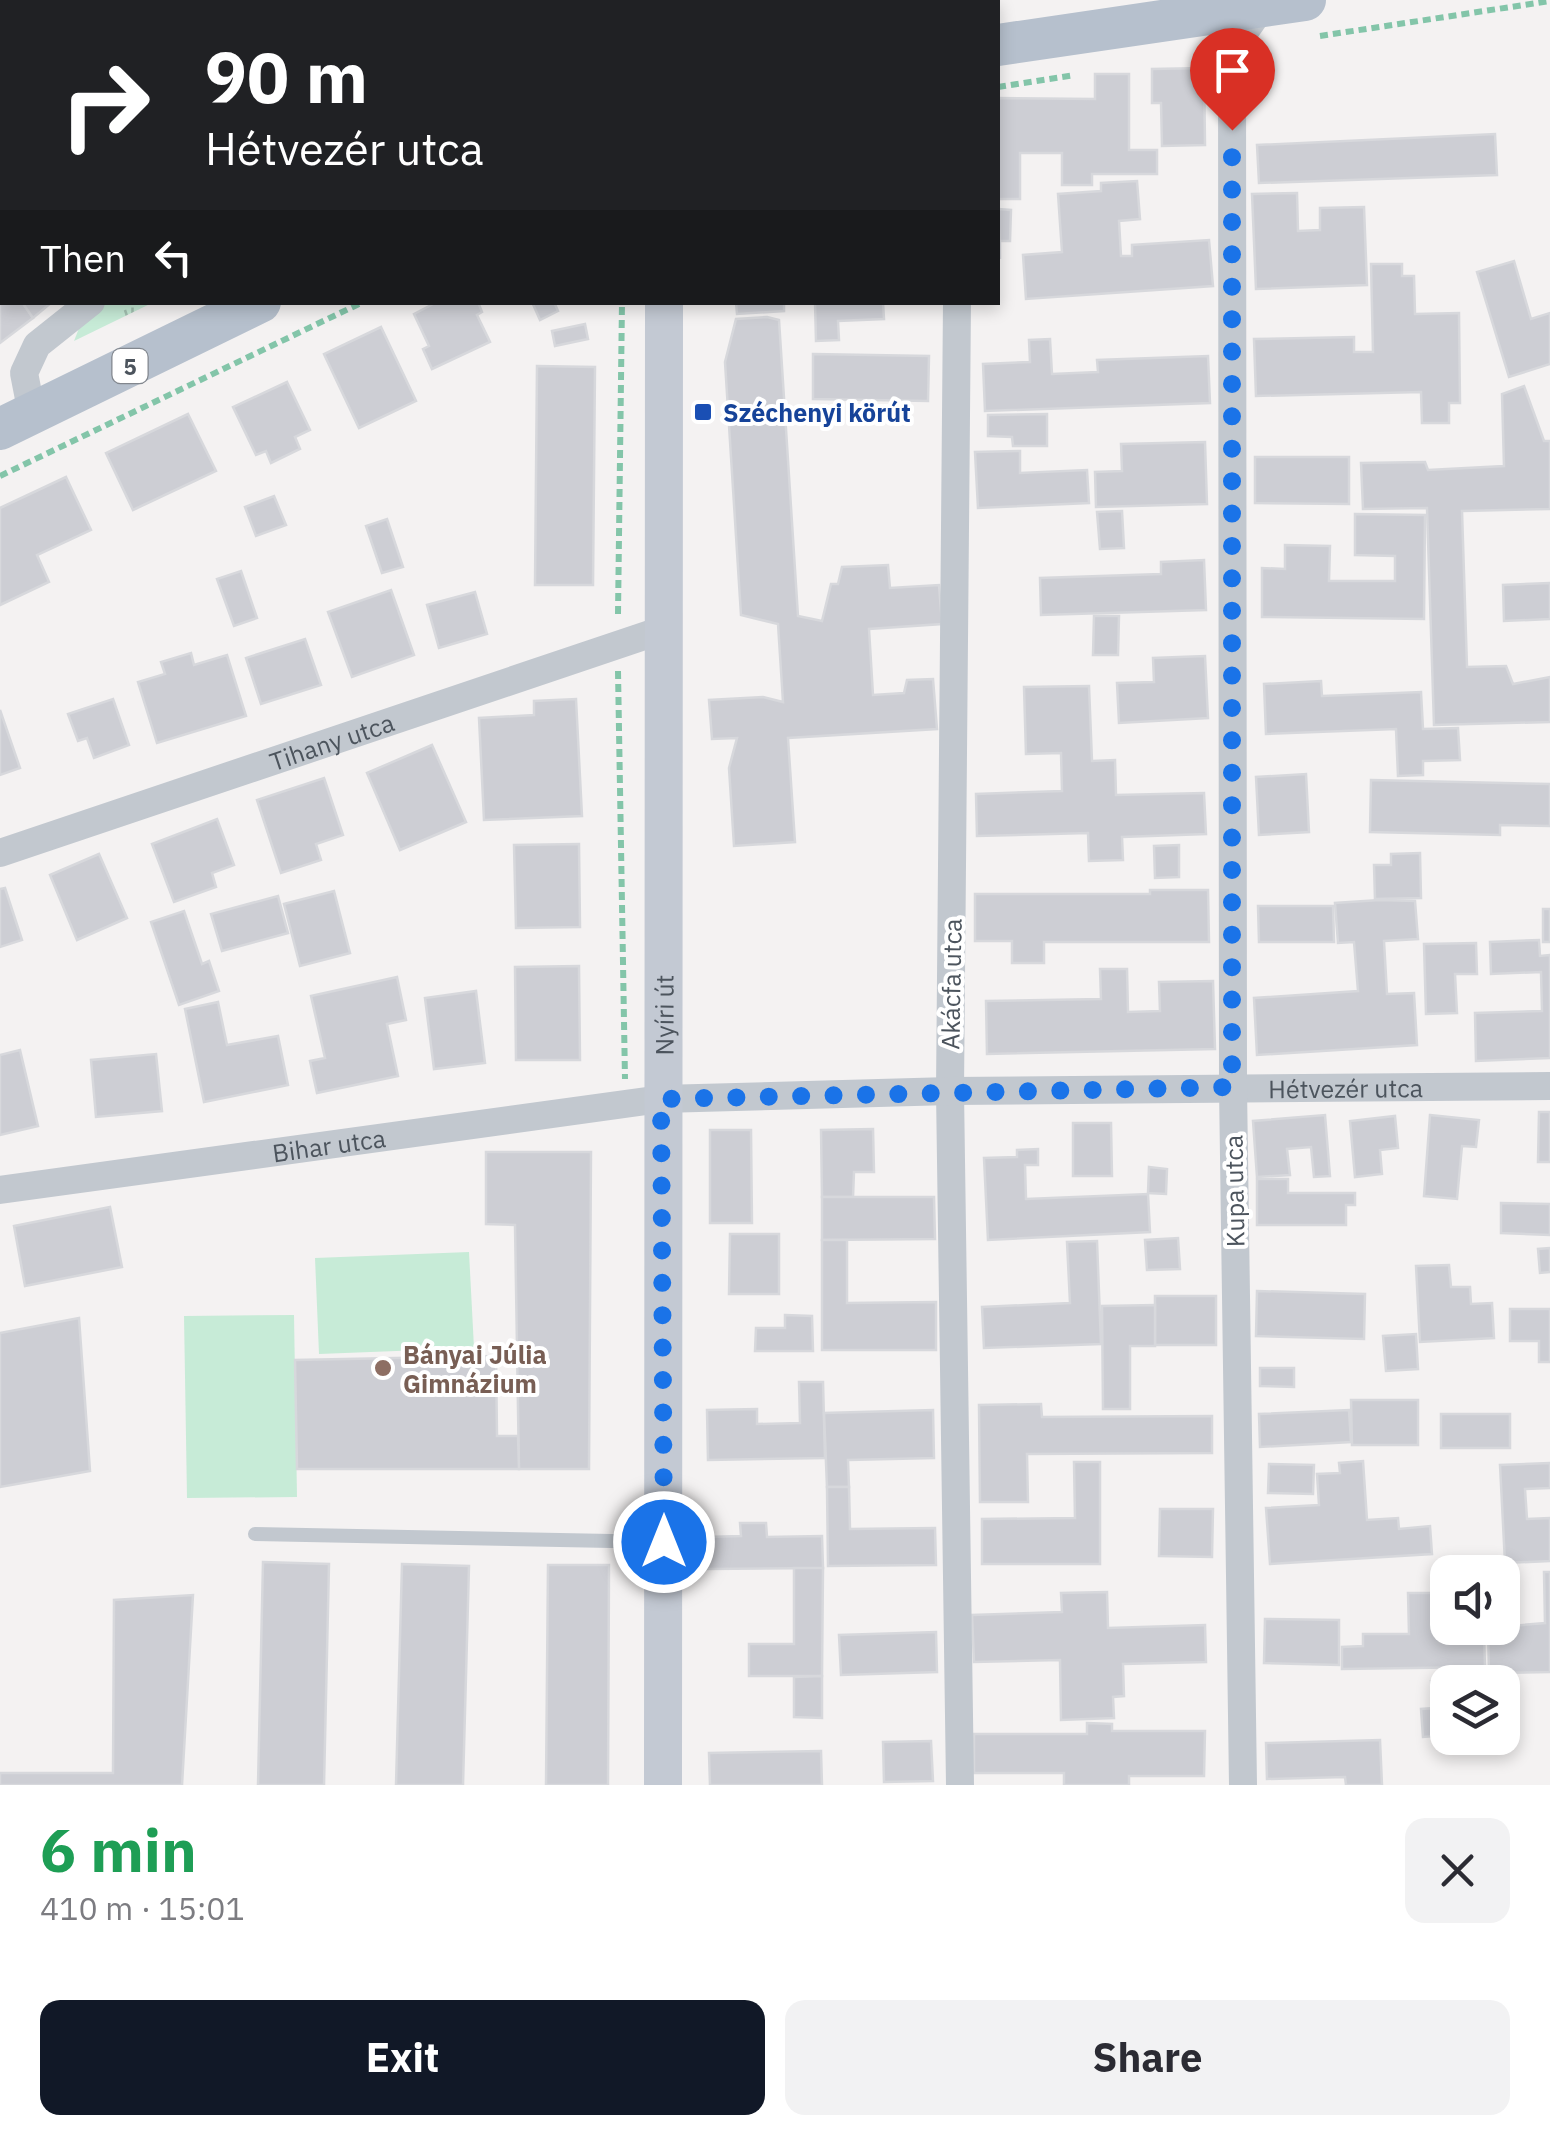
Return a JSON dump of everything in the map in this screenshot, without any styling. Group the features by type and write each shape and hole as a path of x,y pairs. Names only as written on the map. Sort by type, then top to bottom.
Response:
{"main road":[{"path":"1000,45 1305,0"},
{"name":"5","path":"16,421 254,305"}],"street":[{"name":"Kupa utca","path":"1243,1785 1232,1087 1232,50 1265,3"},
{"path":"16,421 24,373 37,345 87,305"},
{"name":"Nyíri út","path":"662,1785 664,305"},
{"name":"Akácfa utca","path":"957,305 950,1091 960,1785"},
{"name":"Tihany utca","path":"0,853 662,630"},
{"name":"Hétvezér utca","path":"661,1099 950,1091 1550,1086"},
{"name":"Bihar utca","path":"0,1190 661,1099"}],"lane":[{"path":"254,1534 664,1542"}],"path":[{"path":"0,476 358,305"}],"green space":[{"path":"100,305 148,305 74,341 83,318"},
{"path":"469,1252 474,1348 319,1354 315,1258"},
{"path":"294,1315 297,1497 187,1498 184,1316"}],"building":[{"path":"1204,68 1205,145 1162,146 1161,103 1152,103 1152,69"},
{"path":"1095,74 1129,74 1129,150 1157,150 1157,174 1092,174 1092,185 1062,185 1062,153 1020,153 1020,199 1000,199 1000,98 1095,99"},
{"path":"1495,134 1497,175 1259,183 1257,145"},
{"path":"1137,181 1140,219 1119,221 1121,256 1132,256 1132,245 1209,240 1213,286 1026,299 1023,255 1062,252 1058,194 1101,191 1101,183"},
{"path":"1297,193 1298,231 1320,230 1320,208 1364,207 1367,285 1256,289 1252,194"},
{"path":"1000,209 1011,210 1010,241 1000,241"},
{"path":"1514,261 1531,319 1550,313 1550,364 1509,377 1477,272"},
{"path":"1371,264 1402,264 1402,276 1414,276 1415,314 1459,313 1460,403 1449,403 1449,423 1422,423 1421,392 1256,396 1254,339 1354,337 1354,352 1373,352"},
{"path":"0,305 24,305 33,318 0,343"},
{"path":"24,305 48,305 33,318"},
{"path":"431,305 479,305 482,312 477,315 490,342 432,369 423,349 429,346 414,314"},
{"path":"533,305 555,305 558,311 540,320"},
{"path":"736,305 784,305 784,311 737,314"},
{"path":"815,305 883,305 884,319 838,321 839,340 816,341"},
{"path":"736,319 779,320 798,616 822,621 831,584 838,584 842,567 888,565 890,588 939,585 942,624 869,629 873,695 904,693 907,680 933,679 937,729 788,738 795,842 734,846 729,768 737,738 712,739 709,700 763,697 783,702 778,624 741,615 725,362"},
{"path":"585,324 588,339 555,346 552,331"},
{"path":"381,327 416,401 359,428 324,354"},
{"path":"1050,339 1052,374 1098,372 1097,360 1208,356 1210,403 985,411 983,364 1030,362 1029,340"},
{"path":"813,354 929,356 928,401 813,399"},
{"path":"537,366 595,367 593,585 535,585"},
{"path":"287,382 310,430 295,437 300,449 271,463 266,451 256,455 233,407"},
{"path":"1524,386 1544,441 1550,441 1550,509 1462,511 1467,667 1506,666 1513,684 1550,677 1550,722 1434,725 1427,508 1363,509 1361,463 1425,462 1428,470 1504,466 1502,394"},
{"path":"188,414 216,471 133,510 106,453"},
{"path":"1047,414 1047,446 1013,446 1012,437 988,436 988,415"},
{"path":"1205,442 1207,504 1096,507 1095,472 1122,471 1121,444"},
{"path":"1020,451 1020,473 1087,470 1089,503 978,508 975,452"},
{"path":"1255,457 1349,457 1349,504 1255,503"},
{"path":"66,477 91,530 37,555 49,582 0,605 0,508"},
{"path":"274,496 286,525 256,536 245,507"},
{"path":"1122,511 1124,548 1100,549 1097,512"},
{"path":"1355,514 1425,515 1424,619 1262,617 1262,568 1285,569 1285,545 1330,546 1329,581 1395,581 1395,556 1355,555"},
{"path":"387,519 403,567 382,573 366,526"},
{"path":"1204,560 1206,610 1041,615 1040,578 1161,574 1161,562"},
{"path":"241,571 257,618 234,626 217,579"},
{"path":"1550,583 1550,619 1504,621 1503,585"},
{"path":"391,590 414,655 352,677 328,612"},
{"path":"475,592 487,634 439,648 427,605"},
{"path":"1094,616 1119,616 1118,655 1093,655"},
{"path":"305,639 321,685 261,704 246,658"},
{"path":"191,653 194,665 227,655 246,716 157,743 138,682 165,674 161,662"},
{"path":"1205,656 1208,718 1119,723 1117,683 1154,682 1153,658"},
{"path":"1321,681 1322,696 1421,692 1423,729 1458,728 1460,760 1423,761 1423,775 1398,776 1396,729 1266,734 1264,684"},
{"path":"1089,686 1092,761 1115,760 1116,795 1204,793 1206,834 1122,837 1123,860 1089,861 1088,833 977,836 976,794 1062,791 1061,753 1026,754 1024,687"},
{"path":"113,699 129,745 94,758 87,738 78,741 68,714"},
{"path":"576,699 582,816 484,820 479,718 534,715 534,701"},
{"path":"0,710 20,768 0,775"},
{"path":"432,745 466,822 400,850 367,773"},
{"path":"1306,774 1309,832 1259,835 1256,777"},
{"path":"324,778 343,835 316,844 321,860 281,873 257,800"},
{"path":"1371,780 1550,784 1550,826 1500,825 1500,835 1370,832"},
{"path":"217,819 234,865 212,873 216,887 174,902 152,844"},
{"path":"579,844 580,927 516,928 514,845"},
{"path":"1179,845 1179,877 1155,878 1154,846"},
{"path":"1420,853 1421,898 1375,899 1374,865 1391,865 1391,854"},
{"path":"99,854 127,918 77,940 50,875"},
{"path":"5,888 22,940 0,947 0,889"},
{"path":"1150,890 1208,890 1209,942 1044,942 1044,963 1012,963 1012,941 975,941 975,894 1150,894"},
{"path":"334,891 350,953 300,966 284,904"},
{"path":"278,896 288,933 222,951 211,914"},
{"path":"1415,901 1418,939 1384,941 1387,994 1414,993 1417,1045 1257,1055 1254,998 1358,991 1354,942 1338,943 1335,903"},
{"path":"1258,906 1333,906 1334,942 1259,942"},
{"path":"1543,909 1550,909 1550,942 1543,942"},
{"path":"184,911 202,964 209,961 219,991 179,1005 151,922"},
{"path":"1539,940 1540,956 1550,955 1550,1058 1476,1061 1475,1013 1542,1011 1541,972 1491,974 1490,942"},
{"path":"1476,943 1477,974 1455,974 1457,1013 1426,1014 1424,944"},
{"path":"579,966 580,1060 516,1060 515,967"},
{"path":"1100,969 1127,969 1128,1012 1160,1011 1159,982 1213,981 1215,1049 987,1054 986,1001 1101,999"},
{"path":"397,977 406,1020 387,1024 398,1076 317,1093 310,1061 325,1058 311,996"},
{"path":"476,991 485,1063 434,1069 425,998"},
{"path":"218,1002 227,1045 278,1036 288,1085 204,1102 185,1009"},
{"path":"20,1050 38,1126 0,1135 0,1055"},
{"path":"156,1054 162,1111 96,1117 91,1060"},
{"path":"1539,1112 1550,1112 1550,1162 1538,1162"},
{"path":"1325,1115 1330,1176 1314,1177 1311,1147 1287,1149 1290,1175 1257,1177 1253,1121"},
{"path":"1430,1115 1479,1120 1476,1147 1462,1146 1457,1199 1424,1196"},
{"path":"1395,1116 1398,1148 1380,1150 1382,1174 1355,1177 1350,1121"},
{"path":"1073,1123 1111,1123 1112,1176 1073,1176"},
{"path":"873,1129 874,1172 854,1172 853,1197 822,1197 821,1130"},
{"path":"710,1130 751,1130 752,1223 710,1223"},
{"path":"1038,1149 1038,1165 1025,1165 1026,1199 1148,1194 1150,1232 988,1240 984,1158 1017,1157 1017,1150"},
{"path":"486,1152 591,1152 589,1469 519,1469 515,1225 486,1224"},
{"path":"1149,1167 1167,1169 1166,1194 1148,1193"},
{"path":"1257,1179 1288,1179 1288,1193 1355,1193 1355,1205 1346,1205 1346,1225 1257,1225"},
{"path":"822,1197 934,1197 935,1239 822,1240"},
{"path":"1501,1203 1550,1204 1550,1235 1501,1233"},
{"path":"110,1207 122,1267 25,1286 14,1226"},
{"path":"730,1234 779,1234 779,1294 729,1294"},
{"path":"1178,1238 1180,1269 1147,1270 1145,1240"},
{"path":"822,1240 847,1240 847,1303 936,1302 936,1350 822,1350"},
{"path":"1097,1241 1101,1344 984,1348 982,1307 1070,1303 1067,1242"},
{"path":"1550,1248 1550,1272 1540,1273 1538,1249"},
{"path":"1449,1265 1451,1287 1470,1287 1471,1304 1492,1303 1494,1338 1420,1342 1416,1266"},
{"path":"1257,1291 1365,1294 1364,1339 1256,1336"},
{"path":"1155,1296 1216,1296 1216,1345 1155,1345"},
{"path":"1155,1305 1155,1346 1130,1346 1130,1409 1103,1409 1102,1306"},
{"path":"1510,1309 1550,1309 1550,1362 1539,1362 1539,1341 1510,1341"},
{"path":"785,1315 812,1316 813,1351 755,1351 756,1328 785,1328"},
{"path":"79,1318 90,1471 0,1487 0,1333"},
{"path":"1416,1334 1418,1369 1386,1371 1383,1336"},
{"path":"496,1356 497,1436 518,1436 519,1469 297,1469 295,1360"},
{"path":"1260,1368 1294,1368 1294,1387 1260,1386"},
{"path":"799,1382 823,1382 825,1458 708,1460 707,1410 757,1409 757,1424 800,1423"},
{"path":"1351,1400 1418,1400 1418,1445 1352,1445"},
{"path":"1041,1404 1042,1417 1212,1416 1212,1453 1027,1454 1028,1502 980,1502 979,1405"},
{"path":"933,1410 934,1458 848,1460 849,1487 827,1487 824,1413"},
{"path":"1349,1410 1351,1442 1260,1447 1259,1414"},
{"path":"1441,1414 1510,1414 1510,1448 1441,1448"},
{"path":"1363,1461 1367,1520 1398,1518 1399,1529 1430,1526 1432,1554 1270,1564 1266,1508 1319,1505 1317,1474 1340,1473 1339,1463"},
{"path":"1074,1462 1100,1462 1100,1564 982,1564 982,1519 1075,1518"},
{"path":"1550,1463 1550,1488 1525,1489 1527,1519 1550,1518 1550,1561 1520,1562 1520,1555 1505,1555 1500,1465"},
{"path":"1269,1464 1314,1465 1313,1494 1268,1493"},
{"path":"827,1487 849,1487 850,1529 935,1528 936,1565 828,1566"},
{"path":"1160,1509 1213,1509 1212,1557 1159,1556"},
{"path":"740,1523 766,1523 767,1537 822,1536 823,1568 707,1569 706,1537 741,1536"},
{"path":"263,1562 329,1564 324,1785 258,1785"},
{"path":"402,1564 469,1566 463,1785 396,1785"},
{"path":"548,1565 609,1565 608,1785 546,1785"},
{"path":"794,1568 823,1568 822,1676 749,1676 749,1644 794,1644"},
{"path":"1544,1572 1550,1572 1550,1672 1520,1672 1520,1665 1489,1665 1488,1645 1520,1645 1520,1625 1545,1623"},
{"path":"1107,1592 1108,1628 1205,1625 1206,1662 1123,1664 1124,1696 1113,1697 1114,1718 1061,1720 1060,1660 974,1662 972,1615 1062,1612 1061,1593"},
{"path":"1408,1593 1430,1593 1430,1645 1484,1645 1485,1665 1342,1669 1342,1647 1363,1646 1363,1634 1409,1634"},
{"path":"193,1595 182,1785 0,1785 0,1773 113,1773 114,1600"},
{"path":"1265,1619 1339,1620 1339,1665 1264,1663"},
{"path":"936,1632 937,1672 841,1675 839,1635"},
{"path":"822,1676 822,1718 794,1717 794,1677"},
{"path":"1430,1708 1430,1736 1423,1737 1421,1709"},
{"path":"1087,1723 1112,1724 1112,1731 1205,1731 1204,1776 1129,1776 1129,1785 1064,1785 1064,1773 974,1773 974,1734 1087,1734"},
{"path":"1380,1740 1382,1785 1346,1785 1345,1777 1267,1779 1266,1743"},
{"path":"931,1741 933,1781 884,1782 883,1742"},
{"path":"821,1751 822,1785 710,1785 709,1753"}],"place":[{"name":"Széchenyi körút","path":"703,412"},
{"name":"Bányai Júlia Gimnázium","path":"383,1368"}],"route":[{"path":"664,1542 661,1099 1232,1087 1232,130"}]}
